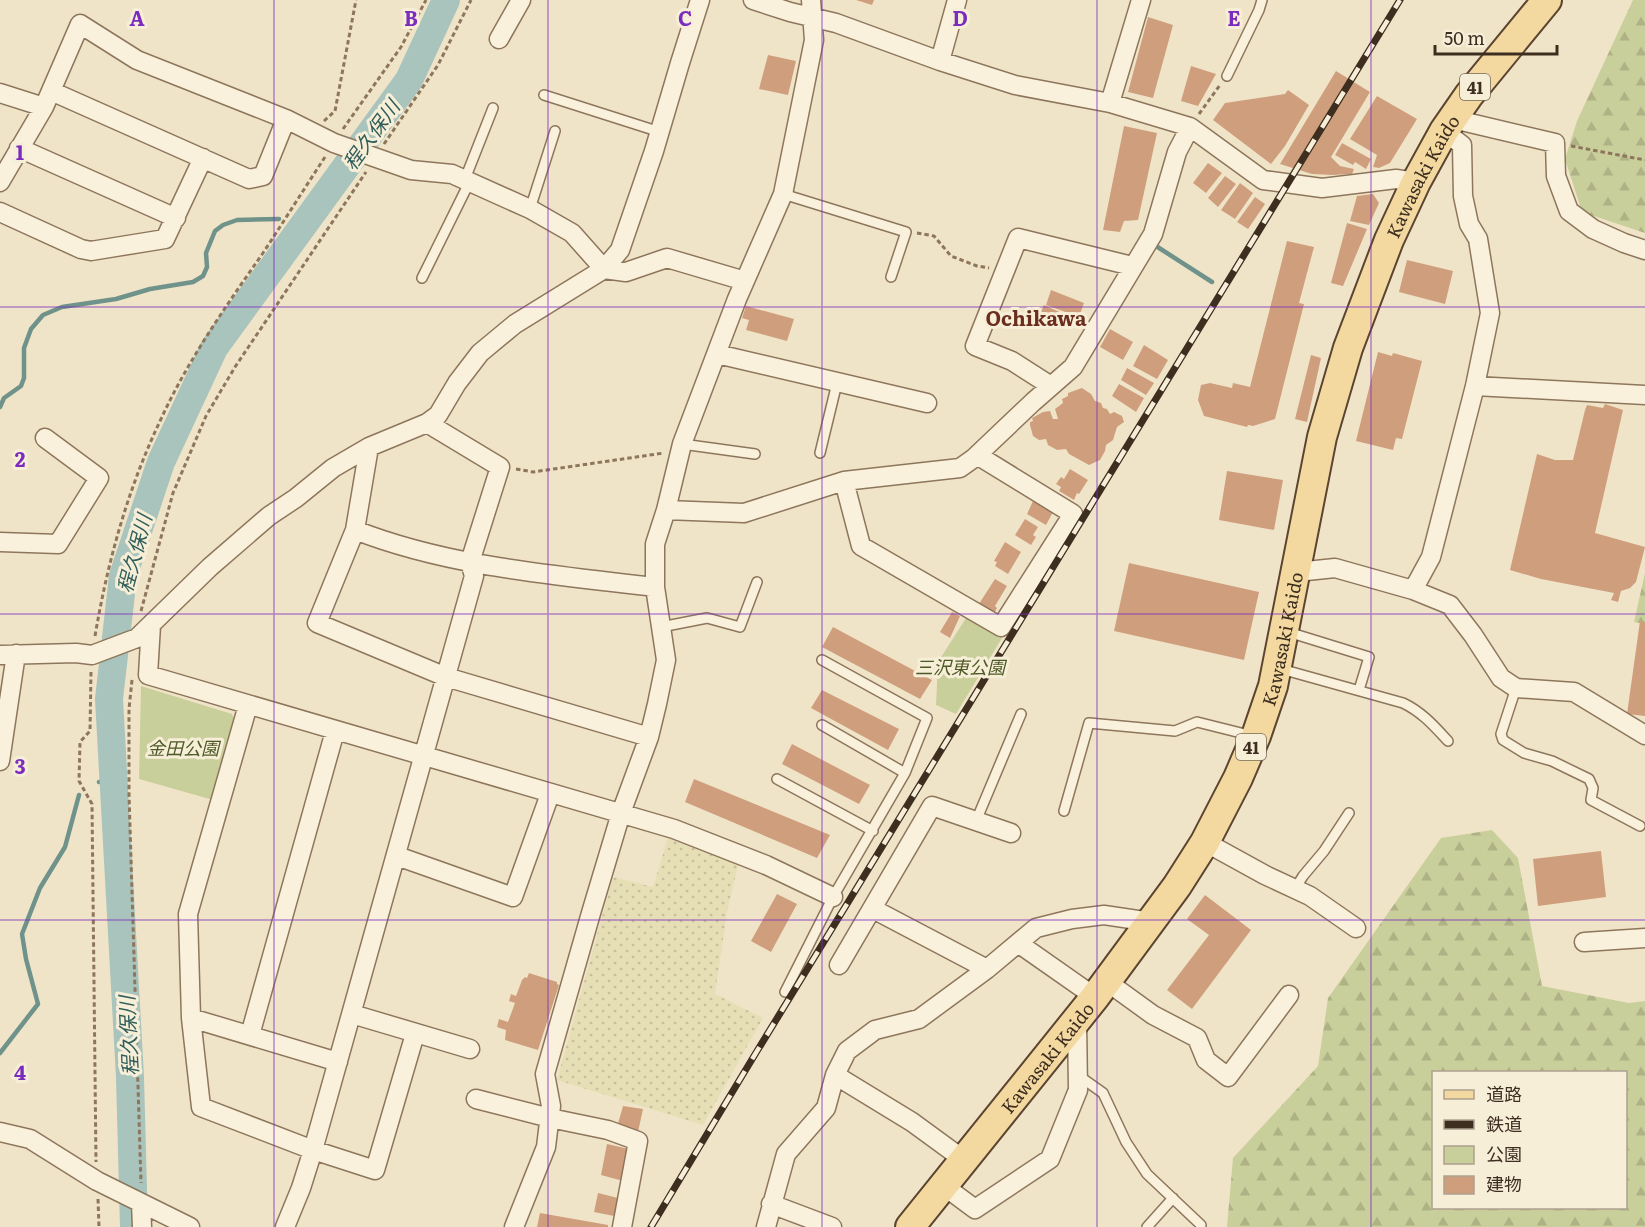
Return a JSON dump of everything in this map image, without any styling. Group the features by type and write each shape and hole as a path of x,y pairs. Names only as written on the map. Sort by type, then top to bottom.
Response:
{"main road":[{"name":"Kawasaki Kaido","path":"910,1227 1101,989 1151,922 1205,842 1238,778 1256,736 1277,668 1322,437 1348,348 1389,240 1416,182 1449,125 1494,63 1547,0"}],"street":[{"path":"498,39 521,0"},
{"path":"0,761 8,654 97,653 137,638 210,567 269,516 333,468 369,447 427,423 438,415 457,383 480,353 515,324 604,268 620,250 660,132 700,0"},
{"path":"753,0 812,8 836,23 940,61 1015,85 1110,103 1190,127 1263,180 1322,188 1396,179 1416,182"},
{"path":"940,61 957,0"},
{"path":"1110,103 1141,0"},
{"path":"514,1227 546,1147 551,1106 545,1074 621,813 636,778 649,737 666,660 655,587 655,544 666,510 680,448 745,281 783,194 814,40 812,8"},
{"path":"0,182 47,99 80,24 136,60 286,119 335,144 411,170 452,174 468,180 530,209 572,233 604,268 626,272 667,258 745,281"},
{"path":"0,93 47,99 249,179 263,176 286,119"},
{"path":"1449,125 1555,143 1556,176 1569,211 1593,229 1645,250"},
{"path":"1413,590 1431,557 1475,386 1490,313 1478,239 1469,224 1464,196 1462,145 1449,125"},
{"path":"666,510 744,513 844,481 960,468 1073,367 1153,234 1177,152 1190,127"},
{"path":"19,148 176,218"},
{"path":"0,212 81,249 91,251 165,239 203,159"},
{"path":"1051,386 1012,361 975,346 1018,238 1132,266"},
{"path":"717,354 927,404"},
{"path":"1475,386 1645,395"},
{"path":"285,1227 313,1150 397,856 474,576 470,562 500,467 427,423"},
{"path":"0,542 58,544 99,478 45,438"},
{"path":"369,447 355,530 317,623 446,677 649,737"},
{"path":"844,481 861,546 1001,627 1073,514 977,455"},
{"path":"355,530 388,543 470,562 655,587"},
{"path":"1297,572 1335,568 1413,590 1450,605 1501,678 1516,688 1574,692 1645,735"},
{"path":"151,625 148,675 674,829 766,865 833,897"},
{"path":"248,705 188,914 191,1018 201,1107 313,1150 375,1170 415,1034"},
{"path":"250,1035 335,731"},
{"path":"397,856 513,897 550,794"},
{"path":"839,965 932,806 1011,833"},
{"path":"1205,842 1265,875 1310,896 1356,928"},
{"path":"873,909 987,969"},
{"path":"766,1227 786,1154 826,1108 836,1075 847,1051 874,1030 919,1019 987,969 1036,928 1072,919 1104,915 1151,922"},
{"path":"1584,942 1645,938"},
{"path":"1018,943 1197,1038 1206,1060 1228,1077 1289,995"},
{"path":"352,1014 470,1049"},
{"path":"191,1018 338,1062"},
{"path":"944,1186 975,1209 1050,1159 1078,1090 1077,1020"},
{"path":"836,1075 912,1122 964,1160"},
{"path":"476,1099 609,1130 638,1141 621,1227"},
{"path":"0,1132 30,1139 99,1182 190,1227"},
{"path":"139,1201 142,1227"},
{"path":"771,1204 811,1223 832,1227"}],"lane":[{"path":"1227,76 1262,0"},
{"path":"544,95 660,132"},
{"path":"422,278 468,180 493,108"},
{"path":"530,209 555,131"},
{"path":"783,194 906,232 891,276"},
{"path":"820,453 837,382"},
{"path":"680,448 755,454"},
{"path":"660,627 707,618 740,627 757,582"},
{"path":"1285,631 1370,657 1359,690"},
{"path":"785,992 833,897 905,773 927,718 822,660"},
{"path":"1277,668 1403,703 1414,709 1448,741"},
{"path":"1516,688 1501,734 1503,740 1524,753 1552,761 1589,778 1593,788 1591,800 1640,826"},
{"path":"976,821 1022,714"},
{"path":"1064,811 1089,723 1175,731 1197,722 1256,736"},
{"path":"822,725 905,773"},
{"path":"777,778 873,831"},
{"path":"1296,889 1349,813"},
{"path":"1078,1076 1103,1093 1126,1142 1147,1174 1201,1225"},
{"path":"1147,1227 1173,1198"}],"path":[{"path":"312,133 335,111 356,0"},
{"path":"335,144 401,47 426,0"},
{"path":"1555,143 1645,160"},
{"path":"906,232 934,236 951,256 977,266 1005,271"},
{"path":"500,467 533,472 680,448"},
{"path":"99,1182 99,1227"}],"shaded area":[{"path":"668,838 738,865 727,912 715,994 763,1018 703,1125 557,1080 613,877 653,887"}],"green space":[{"path":"1633,0 1645,0 1645,233 1582,212 1565,159 1577,121"},
{"path":"1645,573 1645,624 1634,622"},
{"name":"三沢東公園","path":"966,618 1002,638 956,714 936,705 938,662"},
{"name":"金田公園","path":"141,686 232,714 235,722 213,800 139,779"},
{"path":"1492,830 1518,858 1542,986 1629,1003 1645,1001 1645,1227 1227,1227 1233,1158 1318,1066 1328,998 1441,838"}],"building":[{"path":"856,0 874,0 872,5"},
{"path":"1148,17 1173,25 1153,98 1128,92"},
{"path":"768,55 796,61 788,95 759,89"},
{"path":"1191,66 1216,74 1198,106 1181,101"},
{"path":"1336,71 1370,92 1331,157 1340,166 1354,169 1352,174 1312,174 1280,164"},
{"path":"1288,90 1309,105 1285,146 1271,164 1213,120 1225,103 1285,94"},
{"path":"1377,96 1417,119 1390,163 1379,168 1373,167 1377,155 1350,139"},
{"path":"1124,126 1157,133 1138,220 1124,221 1120,232 1103,230"},
{"path":"1342,143 1371,159 1366,169 1355,162 1353,165 1335,155"},
{"path":"1208,163 1222,173 1206,193 1193,183"},
{"path":"1225,176 1236,184 1218,207 1208,198"},
{"path":"1240,183 1253,193 1235,219 1221,210"},
{"path":"1373,194 1379,203 1369,225 1350,221 1357,196"},
{"path":"1255,197 1265,204 1248,229 1237,222"},
{"path":"1347,223 1367,229 1343,286 1331,283"},
{"path":"1287,241 1314,247 1299,303 1304,304 1275,419 1247,427 1204,416 1198,400 1201,385 1210,383 1232,388 1233,383 1250,387"},
{"path":"1407,260 1453,271 1445,304 1399,292"},
{"path":"1051,290 1084,303 1079,317 1046,305"},
{"path":"1044,305 1066,315 1061,328 1038,319"},
{"path":"746,306 794,319 787,341 746,330 749,320 742,318"},
{"path":"1110,329 1133,342 1123,360 1100,347"},
{"path":"1144,345 1168,360 1157,379 1133,366"},
{"path":"1378,352 1392,356 1393,353 1422,361 1402,439 1396,438 1393,450 1356,441"},
{"path":"1311,355 1321,358 1307,422 1295,419"},
{"path":"1127,368 1154,383 1146,395 1121,380"},
{"path":"1119,384 1144,398 1136,412 1112,396"},
{"path":"1082,388 1091,394 1095,401 1101,403 1110,414 1114,412 1122,416 1124,422 1117,427 1113,440 1106,445 1100,460 1089,465 1069,454 1066,449 1057,450 1048,445 1046,439 1039,440 1033,436 1030,425 1032,418 1043,412 1050,411 1053,419 1058,419 1055,409 1063,403 1062,399 1068,396 1068,393"},
{"path":"1605,404 1623,410 1595,533 1645,547 1636,582 1630,588 1621,591 1618,602 1611,600 1614,593 1541,579 1510,570 1537,454 1555,460 1573,460 1587,405 1603,408"},
{"path":"1070,469 1088,480 1074,500 1059,491 1061,487 1056,484 1061,477 1064,479"},
{"path":"1227,471 1283,480 1274,530 1219,520"},
{"path":"1033,501 1053,512 1046,525 1027,514"},
{"path":"1025,519 1038,527 1031,545 1015,535"},
{"path":"1005,542 1021,552 1008,574 995,566 997,562 994,561"},
{"path":"1129,563 1259,592 1244,660 1114,631"},
{"path":"995,579 1007,586 995,606 997,608 992,617 977,607"},
{"path":"952,612 960,616 950,638 940,632"},
{"path":"1640,621 1645,622 1645,716 1627,714"},
{"path":"833,627 932,680 920,699 822,647"},
{"path":"822,690 899,729 888,750 811,708"},
{"path":"792,744 870,785 859,804 782,764"},
{"path":"694,779 830,835 817,858 685,802"},
{"path":"1601,851 1606,897 1538,906 1533,859"},
{"path":"777,894 797,904 771,952 751,941"},
{"path":"1205,895 1251,930 1192,1009 1167,990 1209,935 1187,919"},
{"path":"529,973 557,982 559,985 538,1050 505,1040 506,1030 497,1027 499,1019 508,1022 515,1003 509,1001 511,994 516,996 522,980 527,978"},
{"path":"623,1106 643,1109 638,1132 617,1127"},
{"path":"607,1144 629,1149 623,1181 601,1175"},
{"path":"598,1193 618,1198 614,1216 594,1212"},
{"path":"540,1213 608,1225 608,1227 537,1227"}],"waterway":[{"name":"程久保川","path":"134,1227 130,1077 109,699 123,576 161,462 214,348 409,80 446,0"},
{"path":"0,407 4,398 21,386 24,378 24,348 31,329 43,315 62,307 116,299 150,289 193,282 203,276 207,267 206,253 215,231 223,225 237,220 279,219"},
{"path":"288,232 294,236"},
{"path":"1156,246 1212,282"},
{"path":"99,782 113,777"},
{"path":"0,1053 38,1004 22,934 40,888 65,847 79,795"}],"railway":[{"path":"651,1227 1400,0"}],"district":[{"name":"Ochikawa","path":"1036,317"}]}
